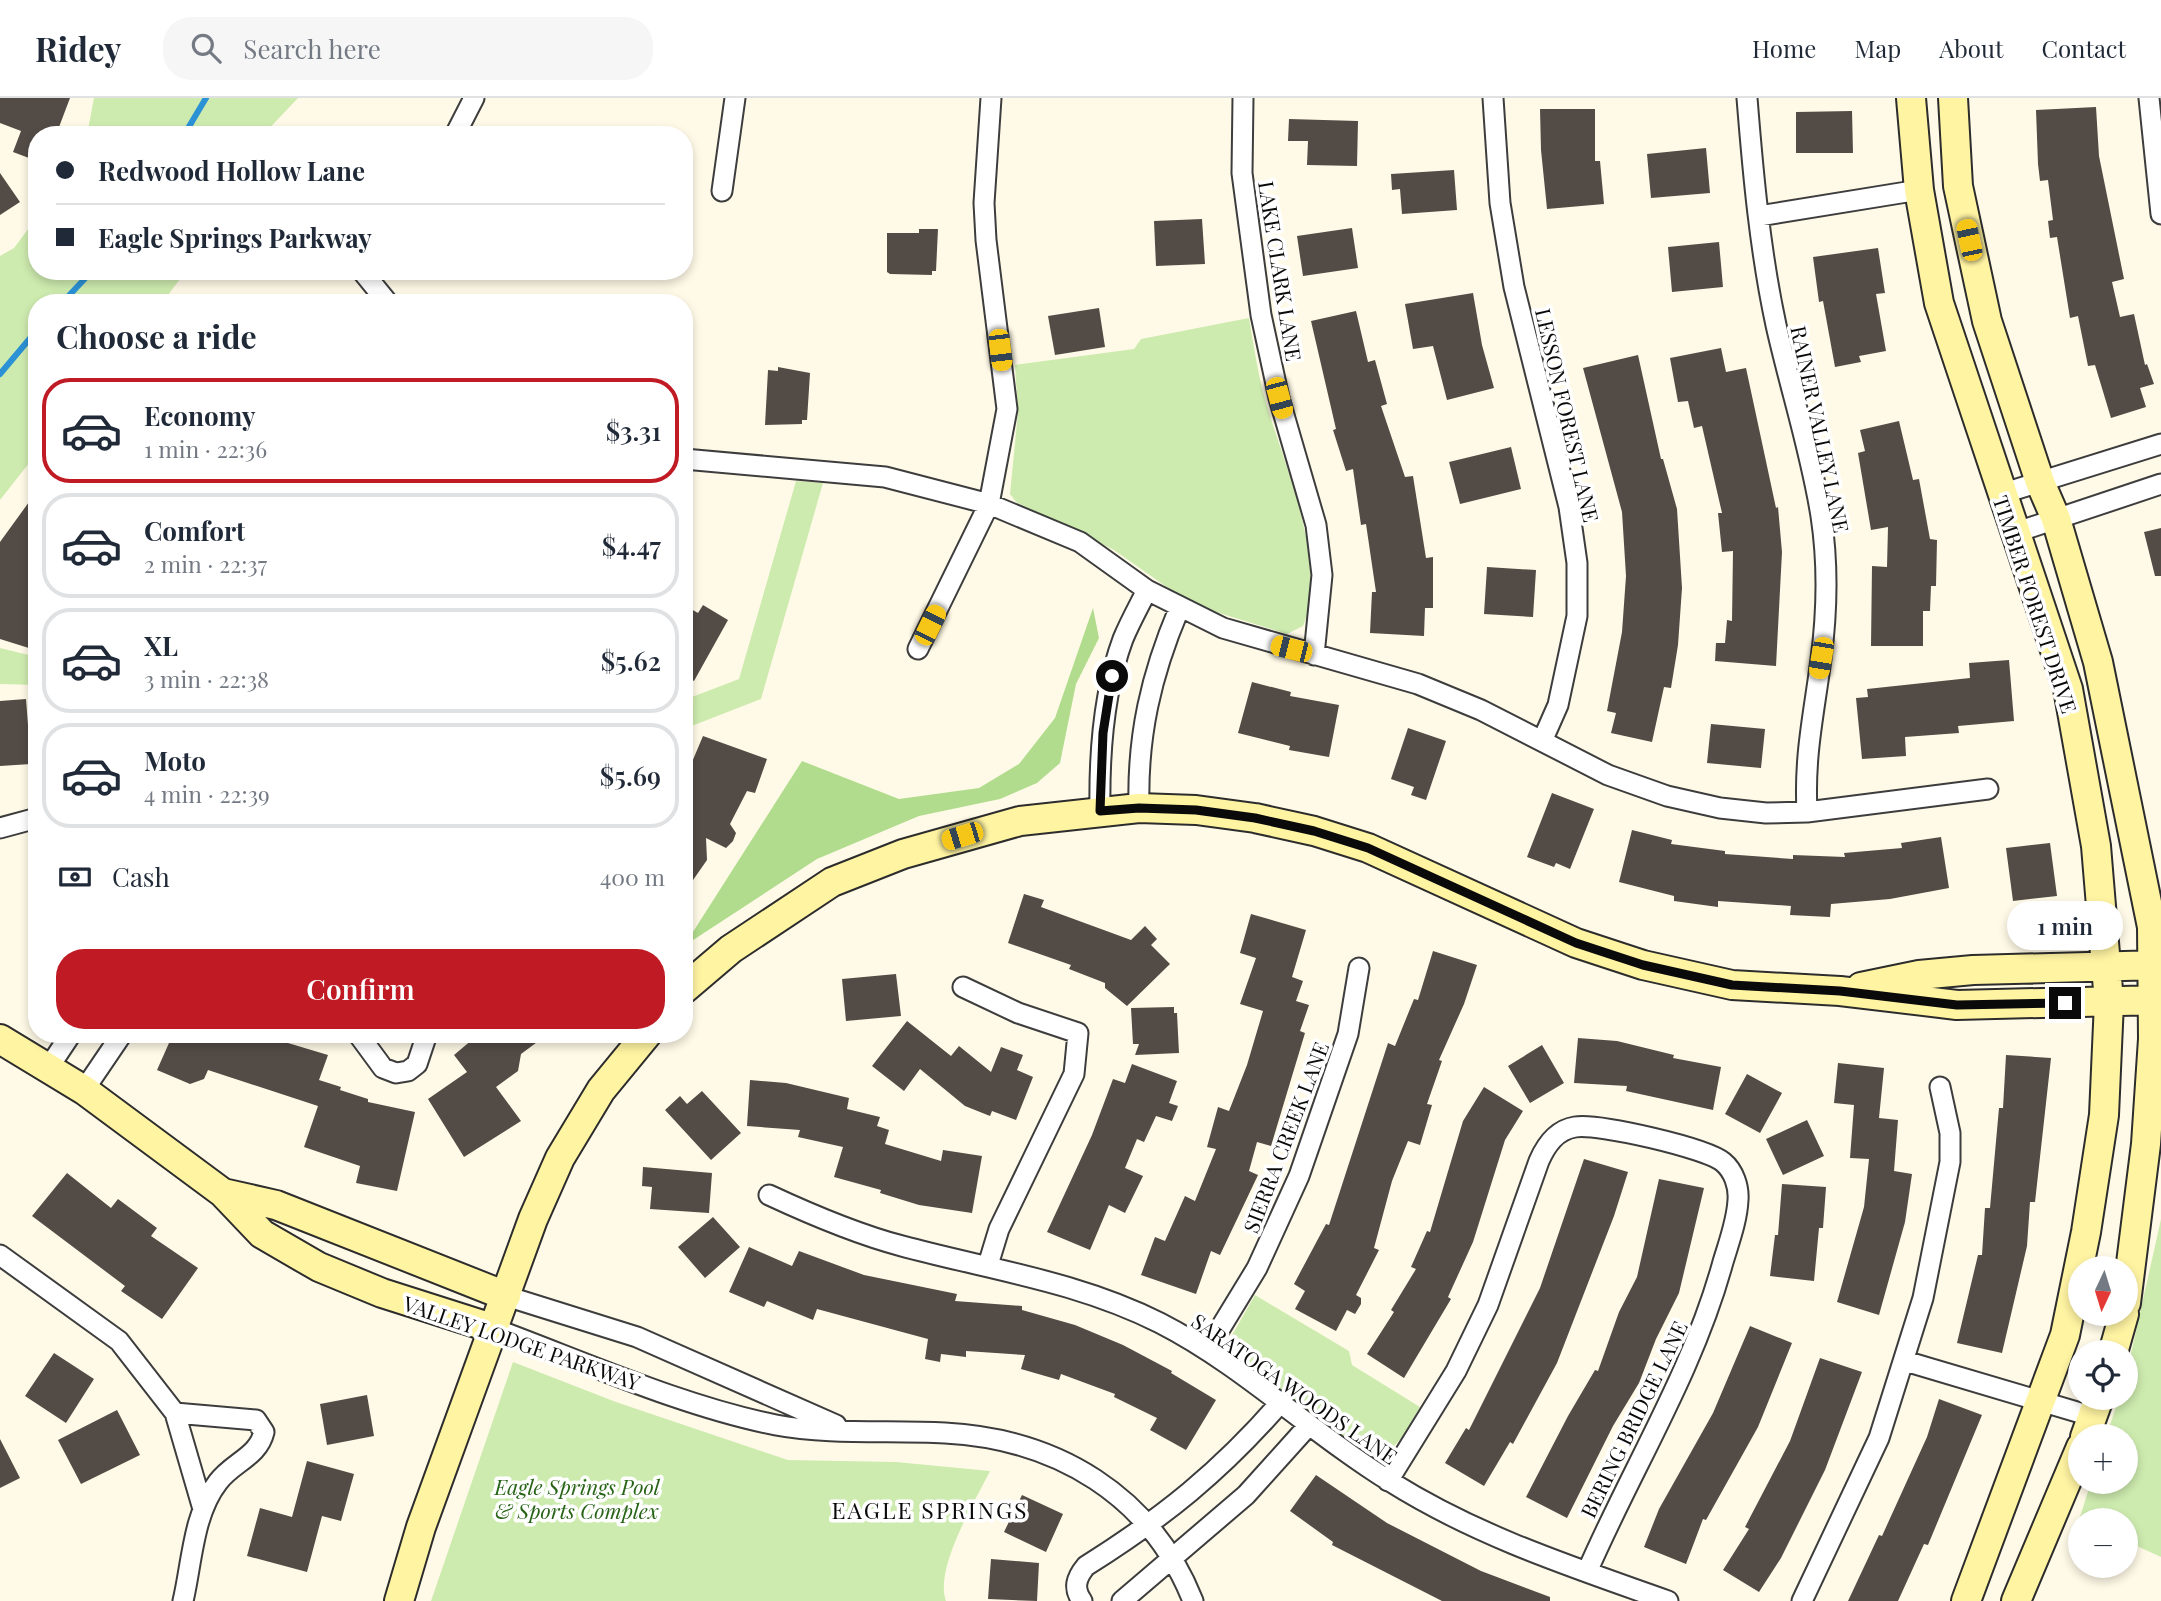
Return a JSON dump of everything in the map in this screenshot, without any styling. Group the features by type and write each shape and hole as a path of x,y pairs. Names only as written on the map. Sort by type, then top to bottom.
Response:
{"street":[{"path":"460,126 474,98"},
{"path":"722,191 735,98"},
{"path":"918,649 989,504 1007,409 985,227 991,98"},
{"name":"LAKE CLARK LANE","path":"1243,98 1242,173 1261,315 1279,398 1316,525 1322,575 1314,655"},
{"name":"LESSON FOREST LANE","path":"1493,98 1500,203 1514,287 1569,507 1577,564 1577,615 1558,705 1543,739"},
{"name":"RAINER VALLEY LANE","path":"1747,98 1759,216 1775,321 1821,516 1825,564 1821,658 1808,734 1805,774 1807,812"},
{"name":"TIMBER FOREST DRIVE","path":"1911,98 1919,190 1939,303 2068,688 2096,846 2109,1002 2104,1115 2086,1232 2065,1335 1966,1601"},
{"name":"TIMBER FOREST DRIVE","path":"1953,98 1958,186 1987,321 2040,482 2056,519 2098,662 2152,926 2157,965 2157,1000 2146,1144 2132,1256"},
{"path":"2149,98 2161,214"},
{"path":"1759,216 1919,190"},
{"path":"369,280 381,294"},
{"path":"2001,494 2161,444"},
{"path":"693,460 885,477 989,504 1080,542 1147,590 1223,628 1418,684 1543,739 1608,775 1667,796 1720,808 1766,813 1807,812 1988,789"},
{"path":"2014,533 2161,484"},
{"path":"1100,811 1103,733 1112,676 1124,638 1147,590"},
{"path":"1139,808 1138,782 1150,684 1179,608"},
{"path":"693,981 731,949 832,881 903,854 1020,821 1139,808 1196,810 1255,818 1335,838 1368,848 1576,943 1643,965 1732,985 1840,991 1957,1005 2157,1000"},
{"path":"0,828 28,820"},
{"path":"1840,991 1919,975 1973,970 2157,965"},
{"name":"SIERRA CREEK LANE","path":"1207,1350 1257,1268 1299,1176 1348,1034 1359,968"},
{"path":"963,987 1018,1013 1077,1033 1074,1074 999,1229 988,1265"},
{"name":"VALLEY LODGE PARKWAY","path":"0,1039 83,1090 223,1192 262,1234 319,1267 382,1293 495,1329 721,1412 779,1426 948,1433 1003,1440 1047,1452 1090,1475 1127,1503 1150,1526 1172,1559 1194,1601"},
{"path":"49,1067 65,1043"},
{"path":"83,1090 115,1043"},
{"path":"364,1043 383,1069 396,1073 408,1071 417,1064 424,1043"},
{"path":"398,1601 421,1527 533,1219 560,1158 601,1090 640,1043"},
{"path":"1802,1601 1864,1474 1905,1361 1923,1298 1950,1162 1950,1133 1940,1087"},
{"name":"BERING BRIDGE LANE","path":"1388,1481 1446,1390 1467,1349 1505,1261 1545,1147 1558,1133 1574,1126 1594,1126 1709,1153 1726,1164 1736,1179 1738,1198 1713,1301 1675,1392 1629,1479 1587,1572"},
{"name":"VALLEY LODGE PARKWAY","path":"223,1192 276,1205 506,1296 637,1337 847,1430"},
{"name":"SARATOGA WOODS LANE","path":"769,1195 811,1214 900,1246 1048,1279 1109,1300 1161,1324 1207,1350 1388,1481 1443,1513 1488,1535 1668,1601"},
{"path":"0,1255 119,1341 175,1413 202,1509"},
{"path":"1905,1361 2093,1417"},
{"path":"1083,1601 1076,1585 1078,1575 1086,1566 1150,1526 1220,1468 1281,1402"},
{"path":"175,1413 256,1420 264,1432 260,1446 218,1481 202,1509 183,1601"},
{"path":"1122,1601 1247,1495 1309,1425"},
{"path":"2016,1601 2068,1478"}],"green space":[{"path":"94,98 298,98 272,126 89,126"},
{"path":"28,229 28,280 179,280 169,294 28,294 28,464 0,500 0,256 14,248"},
{"path":"1249,318 1263,392 1300,509 1311,571 1310,600 1303,626 1287,634 1206,609 1178,595 1114,550 1016,502 1010,494 1018,412 1015,365 1134,349 1141,339"},
{"path":"796,481 823,483 761,699 693,725 693,697 739,679"},
{"path":"1093,608 1099,638 1076,684 1060,763 1037,783 1000,799 919,816 817,859 693,940 693,932 802,761 899,799 979,788 1019,764 1055,718"},
{"path":"0,648 28,655 28,685 0,684"},
{"path":"2161,1219 2161,1557 2138,1546 2138,1508 2083,1508 2087,1494 2138,1494 2138,1424 2110,1424 2115,1410 2138,1410 2138,1340 2134,1340"},
{"path":"1255,1295 1349,1351 1352,1365 1420,1407 1406,1432 1394,1446 1379,1455 1369,1456 1237,1356 1231,1337"},
{"name":"Eagle Springs Pool & Sports Complex","path":"513,1362 616,1402 788,1460 896,1462 990,1471 966,1517 951,1554 944,1587 946,1601 431,1601"}],"building":[{"path":"0,98 70,98 59,126 28,126 28,158 13,152 21,131 0,123"},
{"path":"2096,107 2099,156 2124,279 2112,282 2120,317 2134,314 2145,365 2147,364 2154,384 2140,388 2146,407 2111,418 2095,365 2088,366 2078,316 2070,318 2057,237 2050,238 2048,221 2053,220 2048,180 2040,181 2038,164 2036,110"},
{"path":"1540,109 1595,109 1595,161 1600,161 1604,204 1547,209"},
{"path":"1852,111 1853,153 1796,153 1796,112"},
{"path":"1289,119 1358,121 1357,166 1307,165 1308,141 1288,141"},
{"path":"1706,148 1710,193 1651,198 1647,154"},
{"path":"1454,170 1457,210 1402,214 1400,189 1392,190 1391,174"},
{"path":"0,173 20,202 0,215"},
{"path":"1202,219 1205,264 1156,266 1154,221"},
{"path":"1352,228 1358,268 1303,276 1297,236"},
{"path":"919,229 938,229 936,271 932,271 932,275 887,272 887,233 919,233"},
{"path":"1719,242 1723,287 1672,292 1668,247"},
{"path":"1878,248 1885,293 1876,294 1886,351 1859,356 1861,362 1835,367 1823,301 1819,302 1813,257"},
{"path":"1473,293 1482,345 1494,388 1447,400 1433,346 1413,349 1405,304"},
{"path":"1099,308 1105,347 1055,355 1048,316"},
{"path":"1356,311 1368,362 1375,360 1387,404 1381,406 1405,477 1413,476 1426,558 1433,557 1433,608 1425,608 1424,636 1370,633 1372,592 1376,592 1366,524 1361,525 1353,469 1346,471 1333,430 1336,429 1311,321"},
{"path":"1721,348 1726,372 1746,368 1776,508 1778,507 1782,552 1776,666 1715,661 1716,643 1725,643 1727,620 1732,621 1733,551 1722,552 1718,513 1722,513 1702,426 1694,428 1688,401 1678,402 1670,358"},
{"path":"1638,355 1661,459 1677,509 1682,588 1678,645 1671,688 1664,687 1652,742 1611,733 1616,713 1607,711 1622,632 1626,576 1622,512 1583,368"},
{"path":"778,367 810,373 807,420 802,420 802,424 765,425 768,370 778,371"},
{"path":"1899,421 1913,480 1919,479 1930,539 1937,540 1936,586 1931,586 1930,611 1923,611 1923,646 1871,646 1872,566 1887,567 1888,527 1871,530 1858,453 1865,451 1860,430"},
{"path":"1511,447 1521,489 1460,504 1449,462"},
{"path":"28,503 28,648 0,639 0,542"},
{"path":"2161,528 2161,576 2155,576 2144,532"},
{"path":"1487,567 1536,570 1533,617 1484,614"},
{"path":"703,605 728,620 694,681 693,610 698,613"},
{"path":"2009,660 2014,721 1958,726 1959,733 1905,737 1906,756 1862,759 1856,698 1868,697 1867,689 1970,678 1969,663"},
{"path":"1252,682 1291,692 1290,696 1339,705 1329,757 1289,750 1290,746 1238,733"},
{"path":"26,699 28,764 0,766 0,701"},
{"path":"1711,724 1765,729 1761,768 1707,763"},
{"path":"1408,728 1446,741 1426,800 1411,795 1414,787 1391,779"},
{"path":"703,736 767,759 755,793 747,791 730,824 736,833 733,841 726,848 706,838 707,860 693,880 693,760"},
{"path":"1552,793 1594,809 1570,869 1556,863 1554,867 1527,857"},
{"path":"1632,830 1672,840 1671,844 1725,851 1725,854 1793,859 1793,855 1845,857 1844,853 1902,848 1901,843 1941,837 1949,888 1890,899 1831,904 1830,917 1790,915 1791,906 1718,901 1718,907 1674,901 1674,896 1619,882"},
{"path":"2050,843 2057,896 2013,901 2006,848"},
{"path":"1024,894 1044,900 1041,907 1131,940 1145,926 1157,939 1151,945 1170,964 1127,1006 1105,988 1105,983 1069,969 1071,965 1008,943"},
{"path":"1251,914 1306,930 1292,977 1303,981 1296,1001 1309,1005 1300,1031 1305,1033 1271,1146 1257,1142 1249,1171 1258,1175 1220,1255 1211,1251 1196,1294 1141,1275 1155,1237 1165,1241 1185,1196 1195,1201 1216,1149 1207,1147 1218,1107 1229,1111 1247,1065 1263,1011 1240,1004 1256,958 1240,953"},
{"path":"1433,951 1477,965 1464,1004 1439,1060 1442,1061 1427,1104 1432,1105 1420,1145 1408,1141 1392,1181 1374,1248 1379,1250 1356,1295 1361,1298 1361,1304 1355,1314 1347,1310 1336,1331 1295,1309 1305,1291 1294,1284 1326,1224 1329,1225 1388,1043 1395,1046 1414,999 1418,1000"},
{"path":"896,974 901,1016 846,1021 842,979"},
{"path":"1174,1007 1174,1013 1177,1013 1179,1053 1135,1055 1139,1044 1133,1044 1131,1008"},
{"path":"907,1021 951,1056 959,1046 991,1072 1001,1047 1023,1055 1017,1070 1033,1077 1016,1120 992,1111 990,1116 965,1106 920,1069 904,1091 872,1066"},
{"path":"1578,1038 1617,1041 1674,1055 1673,1058 1721,1067 1713,1110 1626,1091 1627,1086 1574,1083"},
{"path":"169,1043 288,1043 328,1055 319,1080 368,1099 368,1102 415,1112 397,1191 356,1183 360,1166 304,1147 318,1106 208,1070 204,1079 190,1084 157,1070"},
{"path":"468,1043 536,1043 521,1054 518,1071 496,1087 521,1121 464,1157 428,1099 467,1072 454,1055"},
{"path":"1542,1045 1564,1083 1530,1103 1508,1066"},
{"path":"2006,1055 2051,1058 2035,1202 2030,1202 2027,1246 2002,1353 1957,1343 1978,1255 1982,1255 1985,1208 1990,1208 1999,1108 2003,1108"},
{"path":"1838,1063 1884,1068 1879,1118 1898,1120 1894,1171 1912,1174 1905,1222 1879,1315 1837,1302 1864,1207 1869,1159 1850,1158 1854,1105 1834,1103"},
{"path":"1132,1064 1177,1081 1169,1103 1178,1106 1172,1121 1156,1116 1144,1142 1137,1139 1125,1168 1143,1176 1125,1213 1109,1205 1090,1250 1047,1232 1092,1135 1113,1079 1125,1083"},
{"path":"1747,1074 1782,1093 1760,1133 1725,1114"},
{"path":"750,1080 786,1083 849,1098 847,1109 880,1117 877,1126 889,1130 885,1144 941,1161 943,1150 982,1156 972,1213 919,1205 880,1193 881,1190 834,1177 843,1147 798,1137 800,1130 747,1126"},
{"path":"1484,1087 1523,1111 1505,1140 1473,1242 1448,1297 1451,1299 1404,1378 1367,1354 1394,1312 1391,1310 1416,1269 1411,1267 1427,1231 1430,1232 1463,1121"},
{"path":"702,1091 741,1133 711,1160 665,1110 680,1096 687,1104"},
{"path":"1807,1120 1824,1156 1783,1175 1766,1139"},
{"path":"1584,1159 1628,1172 1614,1216 1557,1363 1513,1444 1510,1442 1484,1486 1445,1463 1466,1428 1469,1430 1540,1288"},
{"path":"643,1167 712,1173 709,1213 650,1209 652,1187 642,1186"},
{"path":"67,1173 111,1208 118,1199 157,1228 151,1236 198,1268 162,1319 121,1291 125,1286 32,1216"},
{"path":"1659,1179 1704,1188 1679,1293 1656,1339 1639,1383 1613,1426 1567,1518 1526,1497 1568,1416 1595,1370 1598,1371 1619,1312 1637,1277"},
{"path":"1782,1184 1826,1187 1823,1228 1819,1228 1814,1281 1770,1276 1775,1235 1778,1235"},
{"path":"713,1217 740,1247 705,1278 678,1247"},
{"path":"749,1247 792,1266 799,1251 864,1275 957,1294 955,1301 1022,1306 1022,1310 1075,1325 1123,1345 1172,1371 1171,1373 1216,1400 1186,1450 1150,1430 1157,1418 1114,1397 1115,1394 1061,1374 1059,1380 1021,1369 1025,1355 966,1351 966,1357 941,1354 940,1362 925,1359 928,1339 817,1309 813,1320 767,1301 764,1307 729,1292"},
{"path":"1750,1326 1792,1343 1758,1427 1706,1520 1703,1519 1686,1564 1644,1547 1659,1509 1713,1413"},
{"path":"54,1353 94,1379 66,1423 25,1396"},
{"path":"1820,1358 1862,1372 1825,1470 1781,1558 1759,1592 1723,1570 1749,1529 1745,1527 1790,1441"},
{"path":"367,1395 374,1436 327,1445 320,1404"},
{"path":"1939,1399 1982,1415 1928,1545 1924,1544 1898,1601 1848,1601 1879,1535 1882,1536 1927,1437"},
{"path":"117,1410 140,1455 81,1484 58,1440"},
{"path":"0,1439 20,1478 0,1488"},
{"path":"307,1461 354,1474 341,1521 322,1516 307,1572 247,1556 260,1508 292,1517"},
{"path":"1316,1475 1387,1523 1481,1571 1550,1597 1550,1601 1442,1601 1332,1545 1333,1542 1290,1511"},
{"path":"1022,1495 1063,1514 1046,1552 1004,1532"},
{"path":"991,1559 1039,1563 1037,1601 988,1599"}],"waterway":[{"path":"189,126 206,98"},
{"path":"70,294 84,280"},
{"path":"0,374 28,341"}],"district":[{"name":"EAGLE SPRINGS","path":"930,1509"}],"route":[{"path":"1112,676 1103,733 1100,811 1139,808 1196,810 1255,818 1314,831 1368,848 1496,909 1576,943 1643,965 1732,985 1840,991 1957,1005 2065,1003"}]}
